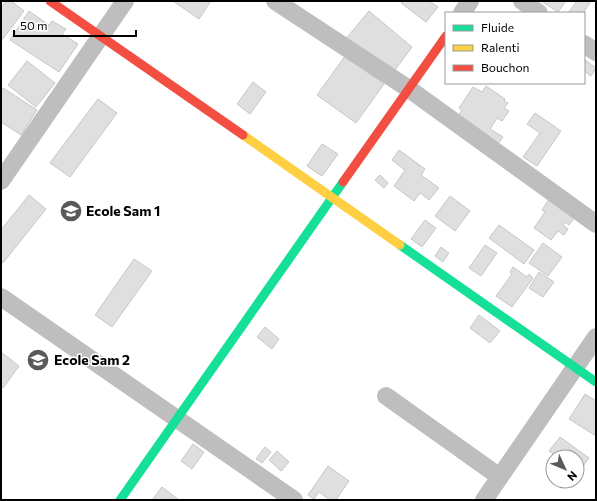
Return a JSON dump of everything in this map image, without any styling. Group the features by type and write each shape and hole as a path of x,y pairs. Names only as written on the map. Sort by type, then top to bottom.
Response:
{"street":[{"path":"50,1 596,382"},
{"path":"1,181 125,1"},
{"path":"275,1 409,89 596,224"},
{"path":"463,12 470,1"},
{"path":"522,1 538,12"},
{"path":"120,500 445,37"},
{"path":"585,45 596,52"},
{"path":"1,297 294,500"},
{"path":"484,500 596,336"},
{"path":"386,396 500,477"}],"building":[{"path":"6,1 11,1 24,11 1,41 1,7"},
{"path":"173,1 211,1 199,19"},
{"path":"403,1 429,1 438,7 426,22 401,3"},
{"path":"541,1 566,1 558,12"},
{"path":"577,1 588,1 590,3 584,12 569,12"},
{"path":"29,11 49,25 52,21 66,29 62,34 78,44 59,72 10,40"},
{"path":"369,11 412,47 392,74 344,41"},
{"path":"345,56 384,84 356,123 317,95"},
{"path":"585,60 596,68 591,76 585,72"},
{"path":"27,61 55,83 36,107 8,85"},
{"path":"253,82 266,92 250,114 237,104"},
{"path":"486,86 505,99 504,101 508,103 504,108 509,111 502,121 497,118 490,129 503,137 498,144 457,117 462,110 459,108 473,87 482,92"},
{"path":"3,88 37,110 21,135 1,122 1,91"},
{"path":"98,99 117,113 70,177 50,163"},
{"path":"535,113 561,131 537,166 523,157 540,133 527,124"},
{"path":"322,144 338,154 322,176 307,166"},
{"path":"399,150 425,169 421,175 439,188 429,200 420,193 414,201 394,186 405,170 392,160"},
{"path":"380,175 388,183 384,188 375,180"},
{"path":"29,195 46,209 3,263 1,261 1,230"},
{"path":"450,196 470,211 455,231 435,216"},
{"path":"549,199 575,217 569,225 564,222 563,225 568,229 564,235 558,231 551,240 534,228 545,212 542,210"},
{"path":"425,220 436,228 422,247 411,239"},
{"path":"499,225 534,250 524,264 489,238"},
{"path":"543,243 562,257 548,276 529,263"},
{"path":"485,245 497,253 481,276 469,268"},
{"path":"441,247 449,253 443,262 435,256"},
{"path":"134,259 152,271 112,327 95,315"},
{"path":"513,267 527,277 529,274 533,278 512,307 496,296 512,274 510,272"},
{"path":"539,272 554,282 543,297 529,288"},
{"path":"479,315 500,331 490,343 470,328"},
{"path":"265,327 279,339 272,349 257,337"},
{"path":"1,352 19,366 3,388 1,387"},
{"path":"585,394 596,401 596,436 569,419"},
{"path":"560,437 577,449 551,449"},
{"path":"193,444 204,452 192,469 181,461"},
{"path":"265,447 271,452 262,463 256,459"},
{"path":"277,451 289,462 281,471 269,460"},
{"path":"585,455 589,458 585,463"},
{"path":"328,466 349,481 336,500 330,500 319,492 314,499 308,495"},
{"path":"162,487 179,500 152,500"}],"traffic: fast":[{"path":"120,500 343,182"},
{"path":"400,245 596,382"}],"traffic: slow":[{"path":"243,135 400,245"}],"traffic: jam":[{"path":"50,1 243,135"},
{"path":"343,182 445,37"}],"place":[{"name":"Ecole Sam 1","path":"71,211"},
{"name":"Ecole Sam 2","path":"38,360"}]}
